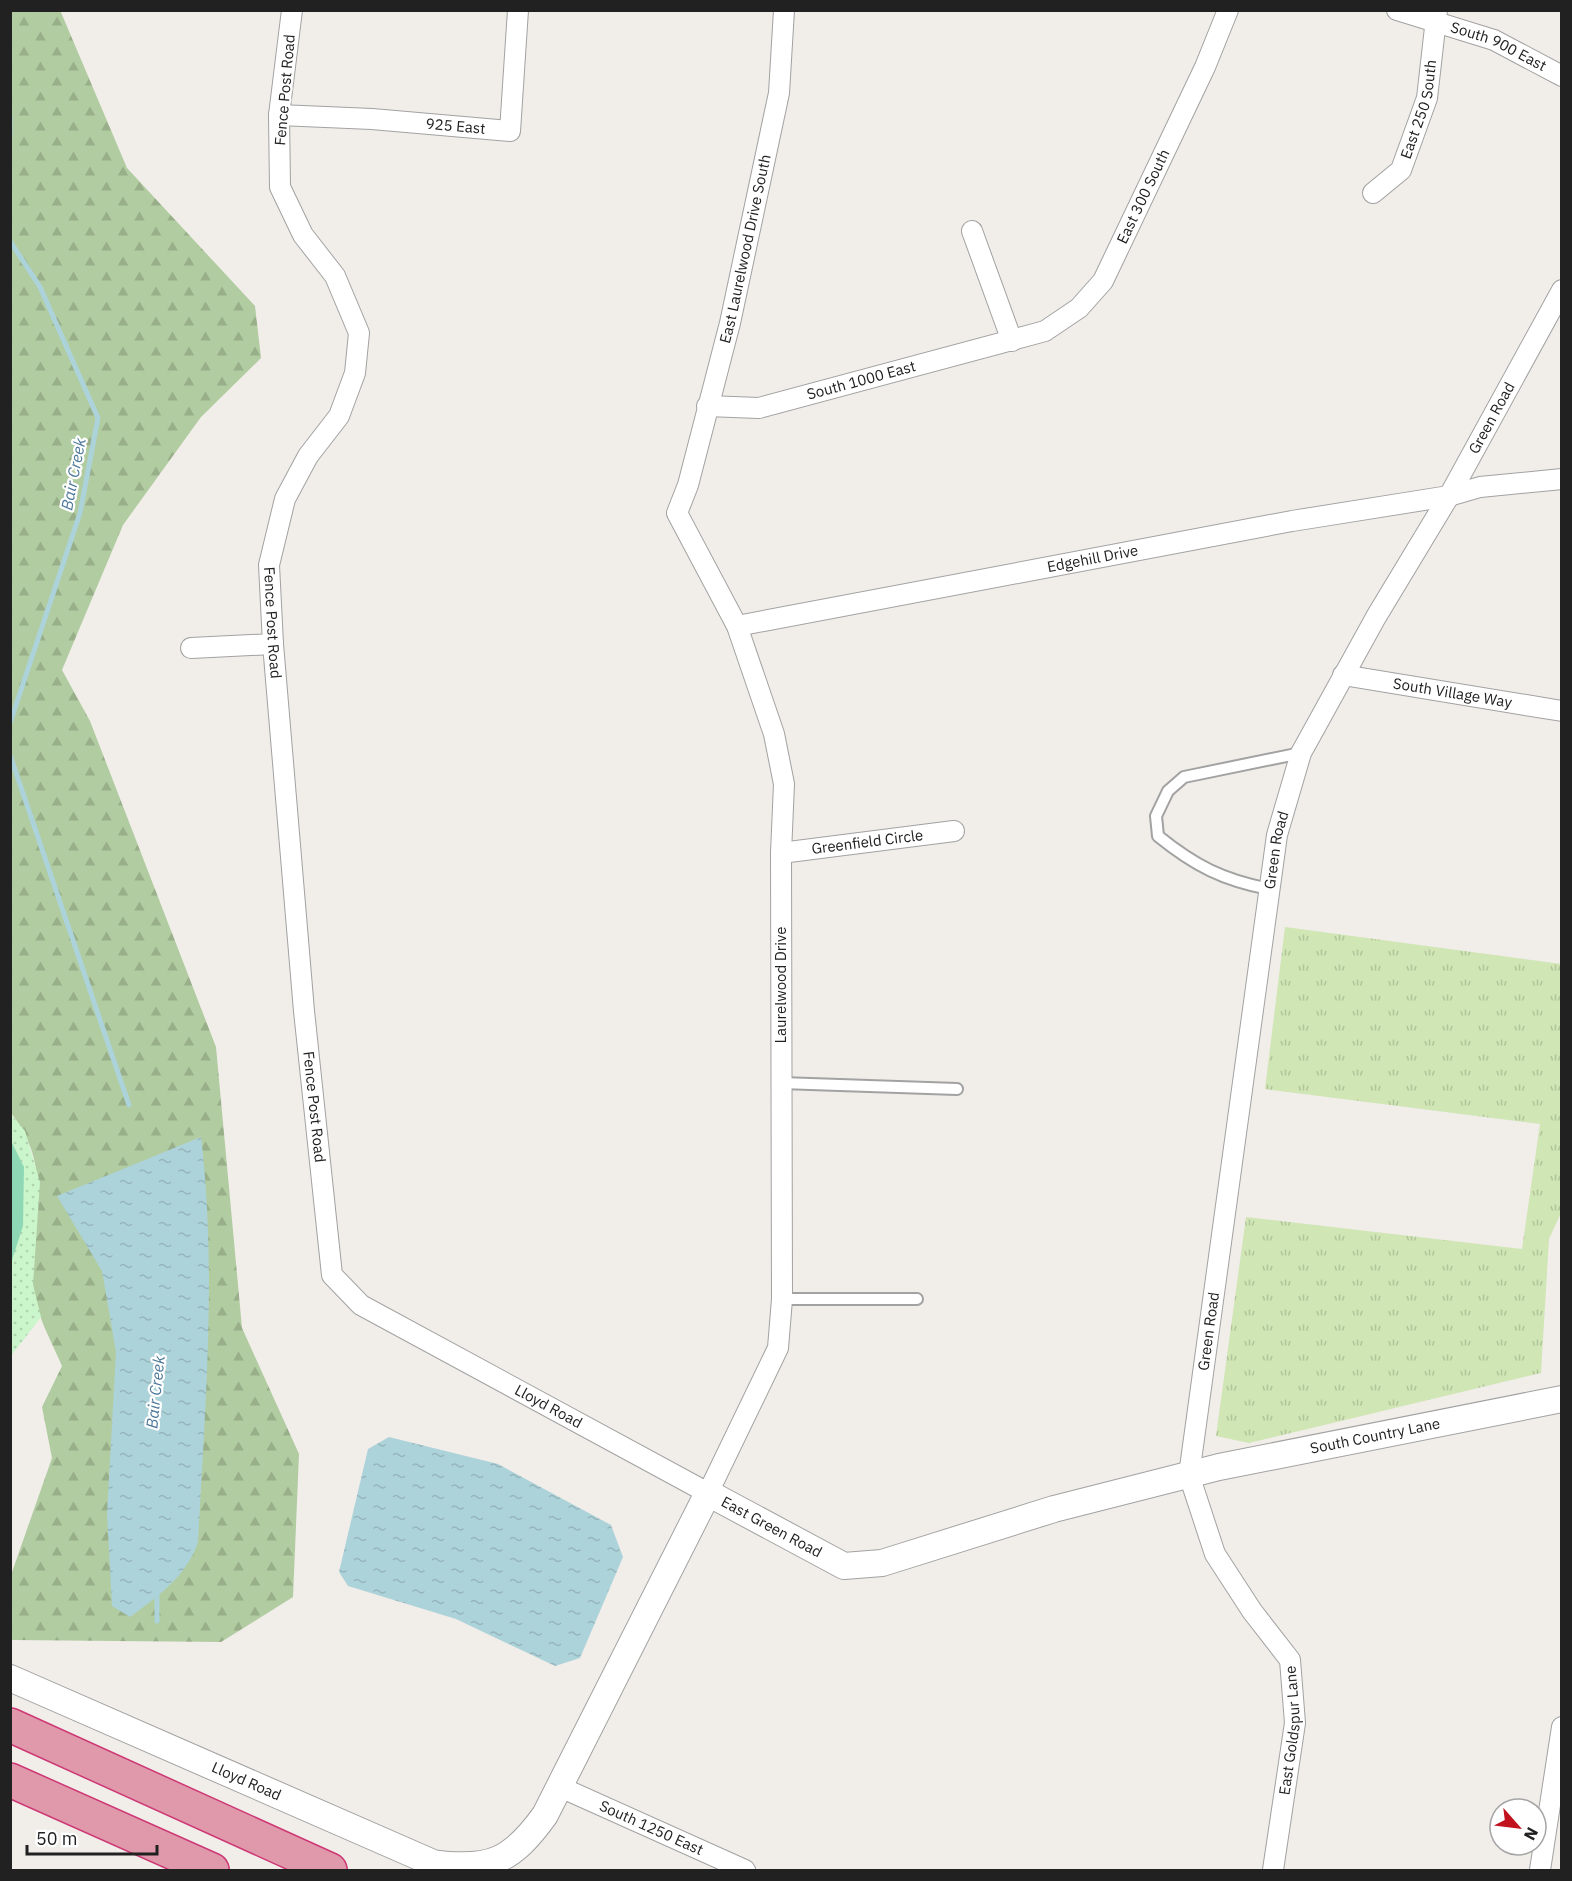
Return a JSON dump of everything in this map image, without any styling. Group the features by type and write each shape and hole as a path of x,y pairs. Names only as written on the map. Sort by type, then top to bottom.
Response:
{"highway":[{"path":"10,1725 330,1870"},
{"path":"10,1780 212,1870"}],"street":[{"name":"Fence Post Road","path":"292,10 279,115 280,187 303,235 335,276 359,333 355,373 339,416 308,456 285,499 269,565 273,644 304,1011 332,1275"},
{"name":"925 East","path":"279,115 372,119 510,131 518,10"},
{"name":"East Laurelwood Drive South","path":"688,485 730,323 779,93 784,10"},
{"name":"East 300 South","path":"1012,340 1045,332 1079,308 1103,281 1205,67 1228,10"},
{"name":"South 900 East","path":"1397,10 1437,16 1494,40 1562,76"},
{"name":"East 250 South","path":"1373,193 1401,170 1427,98 1437,16"},
{"path":"972,231 1012,340"},
{"name":"Green Road","path":"1189,1475 1277,835 1301,753 1343,675 1449,496 1562,290"},
{"name":"South 1000 East","path":"707,406 759,408 1012,340"},
{"name":"Edgehill Drive","path":"737,626 1292,521 1449,496 1480,487 1562,479"},
{"name":"Laurelwood Drive","path":"688,485 677,513 737,626 774,734 784,784 781,853 782,1299 778,1348 708,1493"},
{"path":"191,648 273,644"},
{"name":"South Village Way","path":"1343,675 1562,711"},
{"name":"Greenfield Circle","path":"781,853 954,831"},
{"name":"Lloyd Road","path":"332,1275 361,1305 708,1493"},
{"name":"South Country Lane","path":"1189,1475 1562,1399"},
{"name":"East Green Road","path":"486,1863 506,1855 525,1843 545,1815 708,1493 844,1566 882,1563 1054,1509 1189,1475"},
{"name":"East Goldspur Lane","path":"1189,1475 1215,1554 1252,1611 1290,1660 1295,1723 1273,1870"},
{"name":"Lloyd Road","path":"10,1678 433,1863 459,1867 486,1863"},
{"path":"1540,1870 1562,1727"},
{"name":"South 1250 East","path":"560,1787 745,1870"}],"lane":[{"path":"1269,889 1218,876 1184,857 1158,836 1156,816 1168,791 1184,777 1301,753"},
{"path":"781,1083 957,1089"},
{"path":"782,1299 917,1299"}],"green space":[{"path":"60,10 127,168 255,306 261,358 201,417 123,525 62,670 90,721 216,1047 242,1328 299,1454 293,1597 221,1642 11,1640 11,1575 52,1458 42,1407 62,1366 44,1326 34,1295 33,1260 37,1176 33,1155 25,1135 11,1113 10,11"},
{"path":"1285,927 1561,964 1561,1213 1549,1239 1541,1373 1249,1443 1216,1436 1246,1217 1522,1249 1540,1124 1265,1089"},
{"path":"10,1113 25,1131 40,1182 33,1285 41,1317 11,1356"},
{"path":"10,1139 24,1167 23,1226 11,1263"}],"water":[{"path":"201,1137 206,1187 209,1289 198,1542 187,1565 170,1585 130,1617 112,1606 107,1513 116,1352 102,1271 57,1196"},
{"path":"389,1437 498,1464 611,1525 623,1557 580,1658 555,1666 456,1619 348,1586 339,1572 368,1449"}],"waterway":[{"name":"Bair Creek","path":"10,115 10,136"},
{"name":"Bair Creek","path":"10,241 40,287 98,418 80,513 10,723"},
{"name":"Bair Creek","path":"10,755 129,1105"},
{"name":"Bair Creek","path":"157,1592 157,1621"}]}
